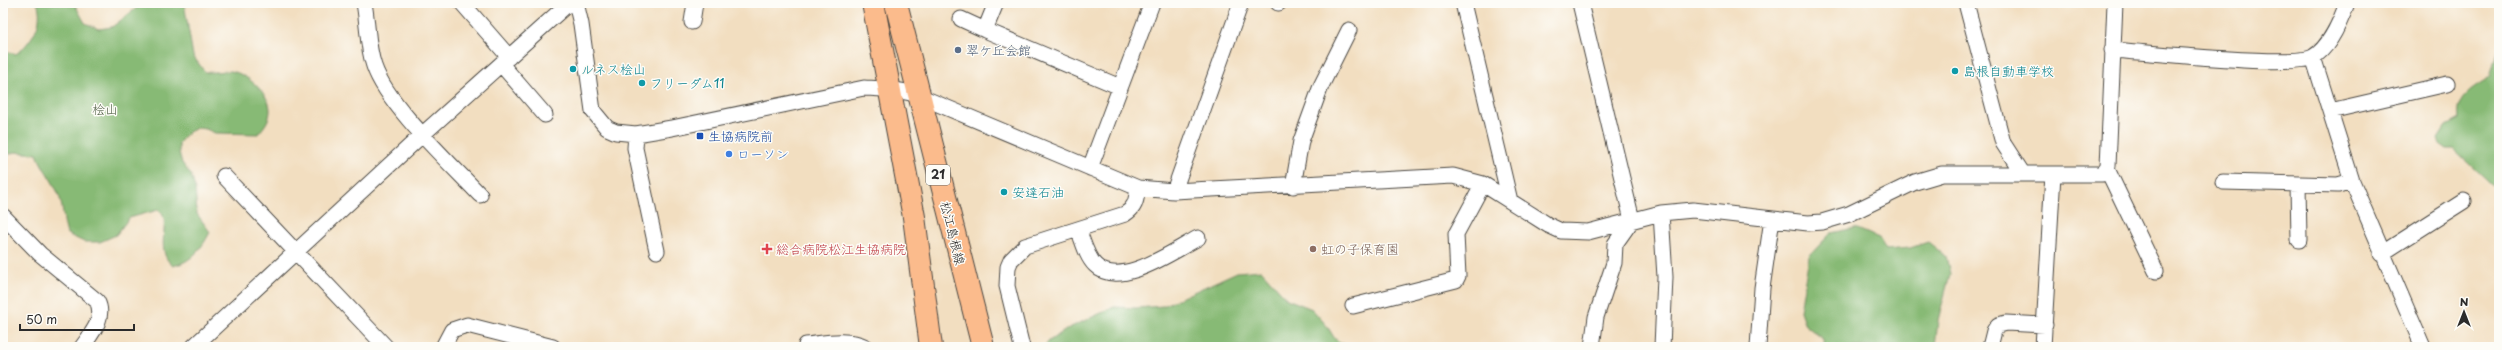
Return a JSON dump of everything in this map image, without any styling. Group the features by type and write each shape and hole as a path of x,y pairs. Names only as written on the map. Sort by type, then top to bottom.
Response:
{"main road":[{"name":"21","path":"874,3 914,217 931,347"},
{"name":"松江島根線","path":"896,3 982,347"}],"street":[{"path":"364,3 374,67 391,96 423,134 480,195"},
{"path":"462,3 545,115"},
{"path":"193,347 296,254 423,134 569,3"},
{"path":"576,3 581,24 593,111 607,128 616,132 636,134 864,88 890,89 906,91 919,96 1138,188 1174,190 1293,186 1443,176 1463,178 1483,184 1543,223 1561,231 1588,232 1661,212 1693,210 1808,223 1822,222 1849,214 1915,182 1942,174 2053,174 2096,176 2104,173 2107,169"},
{"path":"692,22 695,3"},
{"path":"985,30 996,3"},
{"path":"1174,190 1241,3"},
{"path":"1463,3 1510,201"},
{"path":"1580,3 1632,220 1615,244 1614,263 1596,316 1592,347"},
{"path":"1966,3 2003,144 2023,174"},
{"path":"2115,3 2107,169 2156,271"},
{"path":"2112,50 2244,59 2299,60 2313,57 2325,44 2338,25 2347,3"},
{"path":"1090,168 1120,87 1148,4"},
{"path":"961,19 1120,87"},
{"path":"1293,186 1301,141 1321,86 1349,30"},
{"path":"2313,57 2352,181 2381,254 2423,347"},
{"path":"2330,111 2447,84"},
{"path":"636,134 636,148 657,251"},
{"path":"2043,347 2053,174"},
{"path":"224,176 296,254 386,347"},
{"path":"2223,182 2338,185 2352,181"},
{"path":"1353,306 1456,280 1458,276 1456,234 1483,184"},
{"path":"2298,184 2299,240"},
{"path":"1022,347 1007,286 1008,267 1011,260 1026,246 1125,214 1132,210 1136,202 1138,188"},
{"path":"2381,254 2464,201"},
{"path":"1661,212 1665,277 1662,347"},
{"path":"3,216 49,262 97,301 100,310 98,323 82,347"},
{"path":"1758,347 1762,288 1772,219"},
{"path":"1078,229 1092,261 1101,270 1115,274 1132,272 1198,238"},
{"path":"1990,347 1994,331 1998,325 2006,323 2045,325"},
{"path":"443,347 452,330 467,325 553,347"},
{"path":"802,346 850,343 866,347"}],"green space":[{"name":"桧山","path":"37,3 74,3 85,23 99,29 112,27 143,3 184,3 193,56 205,72 236,72 243,75 256,85 266,97 269,104 270,114 266,123 258,134 215,133 206,129 197,128 187,133 179,143 179,152 182,163 191,175 195,188 197,214 210,232 204,244 196,254 186,261 173,266 167,259 163,243 164,220 162,214 158,210 129,218 116,235 100,242 84,242 67,234 58,193 37,154 14,152 3,157 3,51 16,54 27,44 38,25 39,10"},
{"path":"2499,43 2499,191 2454,149 2447,149 2440,144 2438,138 2446,126 2459,119 2460,104 2467,94 2490,78"},
{"path":"1855,228 1879,238 1886,250 1910,248 1928,242 1946,256 1950,274 1938,320 1935,347 1825,347 1822,338 1805,325 1800,311 1809,256 1831,233"},
{"path":"1261,270 1287,299 1312,309 1327,326 1335,339 1348,347 1044,347 1049,341 1069,328 1114,307 1136,308 1163,306 1237,272"}],"place":[{"name":"翠ケ丘会館","path":"958,50"},
{"name":"ルネス桧山","path":"573,69"},
{"name":"島根自動車学校","path":"1955,71"},
{"name":"フリーダム11","path":"642,83"},
{"name":"生協病院前","path":"700,136"},
{"name":"ローソン","path":"729,154"},
{"name":"安達石油","path":"1004,192"},
{"name":"総合病院松江生協病院","path":"767,249"},
{"name":"虹の子保育園","path":"1313,249"}]}
